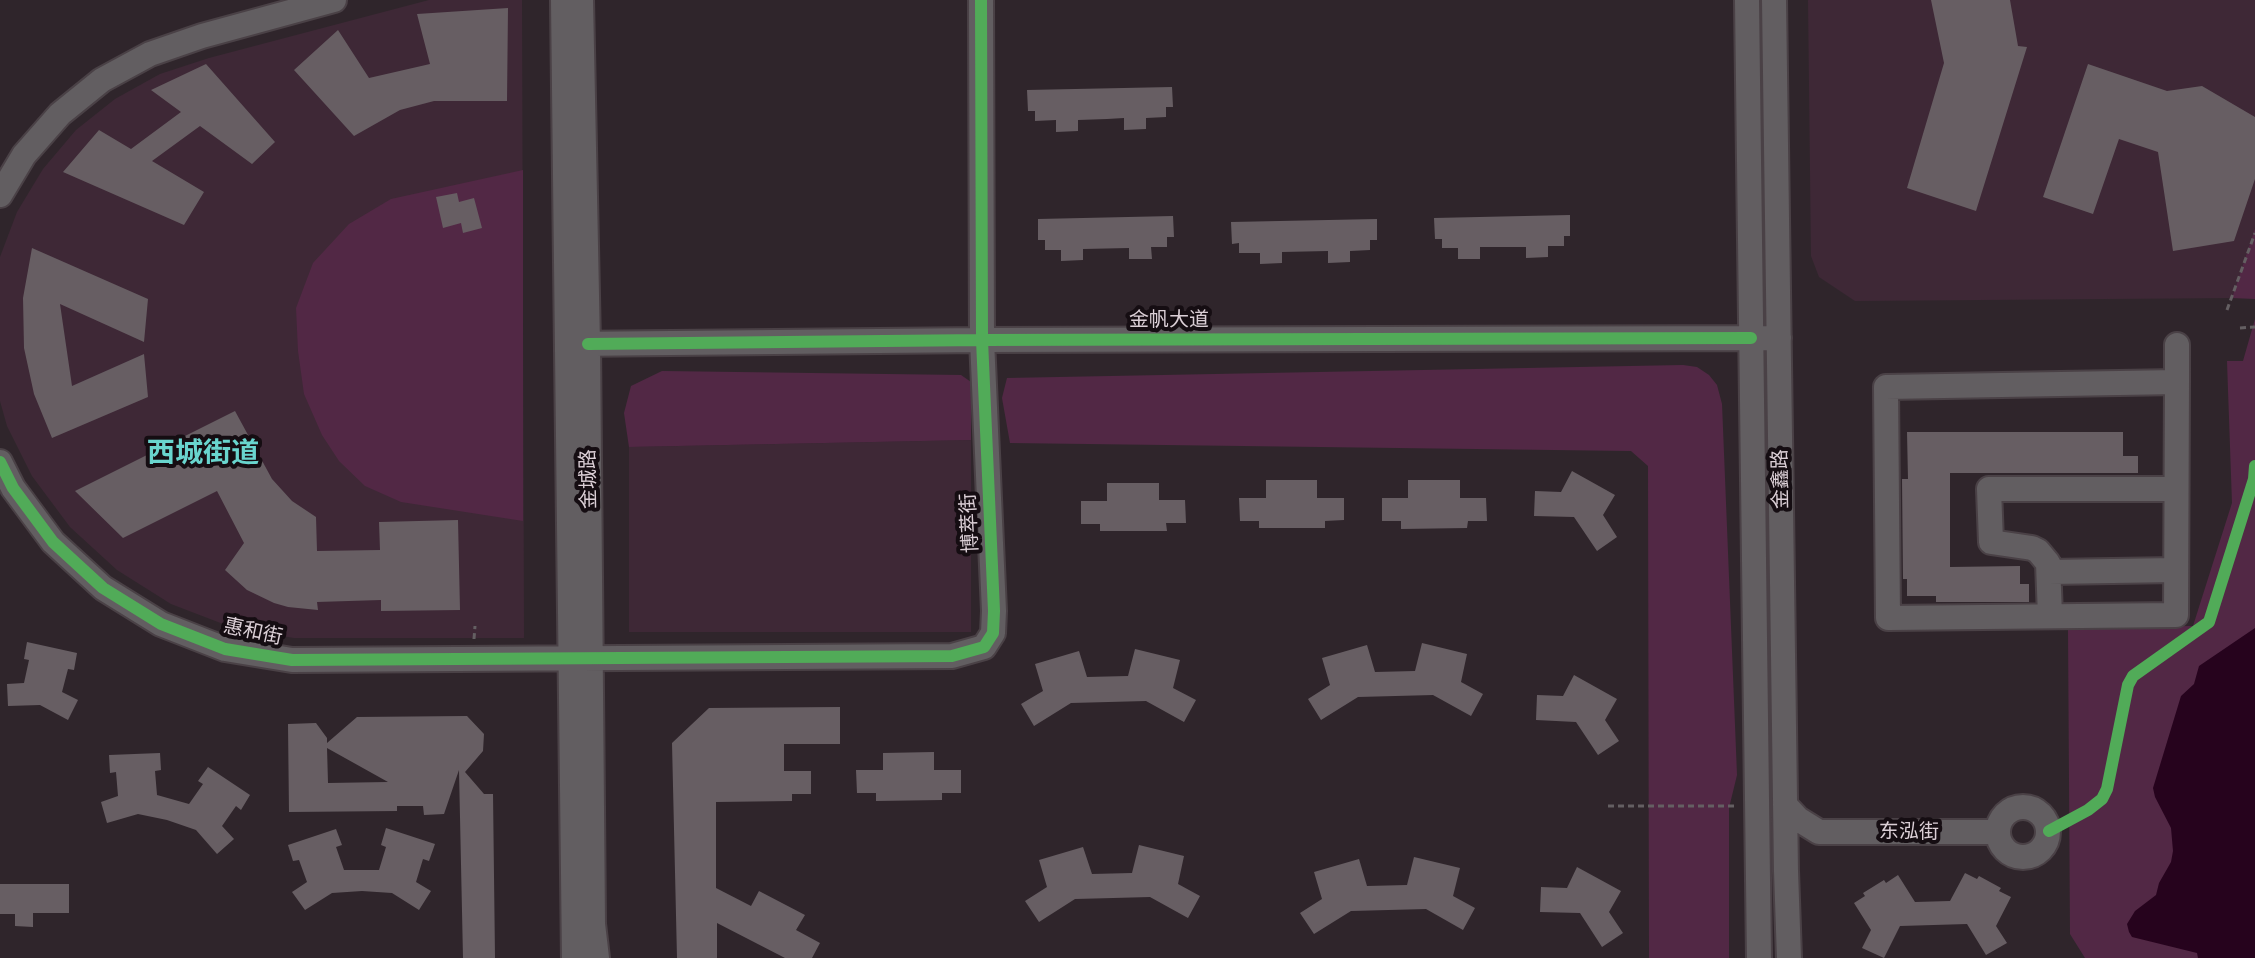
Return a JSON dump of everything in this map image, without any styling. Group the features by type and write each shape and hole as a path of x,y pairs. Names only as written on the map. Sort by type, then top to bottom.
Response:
{"street":[{"path":"0,195 24,155 60,114 102,80 150,54 202,36 334,0"},
{"name":"金城路","path":"563,0 578,344"},
{"name":"金城路","path":"574,958 581,659 578,344 581,0"},
{"name":"博萃街","path":"581,659 952,656 984,647 993,633 982,340 981,0"},
{"name":"金鑫路","path":"1747,0 1759,958"},
{"name":"金鑫路","path":"1774,0 1789,958"},
{"name":"金帆大道","path":"578,344 1779,338"},
{"path":"2177,345 2177,382 2176,489 2176,615 1888,618 1886,387 2177,382"},
{"name":"惠和街","path":"0,462 13,488 53,542 103,588 161,624 225,649 292,660 581,659"},
{"path":"2050,616 2049,572 2044,557 2032,548 1991,542 1989,489 2176,489"},
{"path":"2049,572 2176,570"},
{"name":"金城路","path":"581,659 597,958"},
{"path":"1785,805 1798,819 1819,832 1805,844 1786,871"},
{"name":"东泓街","path":"1819,832 1998,832"}],"path":[{"path":"2227,310 2255,233"},
{"path":"2240,328 2255,327"},
{"path":"1608,806 1756,805"}],"shaded area":[{"path":"429,0 522,0 524,638 294,638 231,627 171,604 117,570 70,527 32,476 7,426 0,401 0,257 17,212 43,169 76,130 115,99 160,74 209,58"},
{"path":"1808,0 2255,0 2255,228 2232,298 1855,301 1819,277 1811,256"},
{"path":"523,170 523,521 401,502 365,486 339,461 322,435 304,394 296,308 313,263 349,224 391,199"},
{"path":"2255,228 2255,299 2232,298"},
{"path":"2255,319 2255,958 2085,958 2070,934 2068,628 2193,626 2232,503 2227,361 2243,361"},
{"path":"1697,367 1709,375 1717,385 1722,404 1737,775 1729,808 1729,958 1649,958 1648,466 1631,451 1010,443 1002,398 1007,378"},
{"path":"662,371 961,375 971,382 971,440 629,447 624,413 631,386"},
{"path":"971,440 971,632 629,632 629,447"},
{"path":"2255,628 2255,958 2198,958 2197,953 2132,937 2127,924 2135,911 2156,895 2171,862 2171,828 2153,788 2181,696 2194,684 2199,666"}],"building":[{"path":"1931,0 2010,0 2018,46 2027,47 1976,211 1907,188 1944,63"},
{"path":"508,8 507,101 434,101 400,110 354,136 294,70 338,30 369,78 430,64 417,14"},
{"path":"206,64 275,142 252,164 200,126 152,161 204,192 184,225 63,172 99,130 131,149 181,112 151,90"},
{"path":"2088,64 2167,91 2202,86 2255,117 2255,179 2234,241 2173,251 2158,152 2119,139 2093,214 2043,197"},
{"path":"1172,87 1173,107 1166,107 1166,117 1146,118 1146,129 1124,130 1124,118 1078,120 1078,131 1056,132 1056,120 1035,121 1035,111 1028,111 1027,90"},
{"path":"457,193 459,202 474,198 482,228 463,233 461,223 443,228 436,197"},
{"path":"1570,215 1570,236 1564,236 1564,246 1548,246 1548,257 1526,258 1526,247 1480,247 1480,259 1458,259 1458,248 1442,248 1442,239 1435,239 1434,218"},
{"path":"1173,216 1174,237 1167,237 1167,247 1151,247 1152,259 1129,259 1129,248 1083,249 1083,260 1061,261 1061,250 1045,250 1045,240 1038,240 1038,219"},
{"path":"1377,219 1377,240 1370,240 1370,250 1350,251 1350,262 1328,263 1328,251 1282,252 1282,263 1260,264 1260,253 1239,253 1239,243 1232,244 1231,222"},
{"path":"32,248 148,299 144,342 60,304 72,386 144,354 148,397 52,438 34,394 24,348 23,298"},
{"path":"235,411 272,479 292,501 316,517 317,551 380,550 379,522 458,520 460,610 381,611 381,600 317,602 318,610 274,603 247,590 225,570 244,543 217,491 123,538 75,491"},
{"path":"1907,432 2123,432 2123,456 2138,456 2138,473 1950,473 1950,567 2020,566 2020,584 2029,584 2029,602 1936,602 1936,596 1907,596 1907,579 1903,579 1902,479 1908,479"},
{"path":"1572,471 1615,495 1603,515 1617,537 1597,551 1574,517 1534,516 1535,491 1561,492"},
{"path":"1266,480 1317,480 1317,498 1344,498 1344,520 1325,521 1325,528 1259,528 1259,521 1240,521 1239,498 1266,498"},
{"path":"1408,480 1460,480 1460,498 1486,498 1487,521 1468,521 1467,528 1401,529 1401,521 1382,521 1382,498 1408,498"},
{"path":"1107,483 1159,483 1159,500 1185,500 1186,523 1166,523 1167,531 1100,531 1100,524 1081,524 1081,501 1107,501"},
{"path":"27,642 77,653 74,670 68,669 62,692 78,700 68,720 40,705 8,706 7,684 24,683 29,660 24,659"},
{"path":"1422,643 1467,654 1461,682 1483,694 1471,716 1433,695 1358,697 1321,720 1308,699 1330,685 1322,658 1367,645 1375,672 1415,671"},
{"path":"1135,649 1180,660 1173,688 1196,700 1184,722 1146,701 1071,703 1034,726 1021,704 1043,691 1035,664 1079,651 1087,677 1128,676"},
{"path":"1574,675 1617,699 1605,720 1619,741 1598,755 1576,722 1536,720 1537,695 1563,696"},
{"path":"840,707 840,744 784,744 784,771 811,771 811,794 792,794 792,801 716,802 716,888 751,906 759,891 805,915 796,930 820,943 812,958 785,958 717,923 717,958 677,958 672,743 709,708"},
{"path":"467,716 484,734 483,751 465,772 484,794 493,794 495,958 463,958 459,770 444,814 424,815 423,806 397,806 397,811 289,812 288,724 316,723 327,738 327,743 357,717","holes":["327,748 388,782 328,783"]},
{"path":"934,752 934,770 961,770 961,793 942,793 942,800 876,801 876,793 857,793 856,770 883,770 883,753"},
{"path":"160,753 161,770 155,771 157,795 189,804 203,784 198,781 208,767 250,795 241,810 236,806 222,826 234,839 217,854 196,830 167,820 138,814 107,823 101,802 118,796 116,772 110,773 109,755"},
{"path":"386,828 435,844 429,861 423,859 416,882 431,891 419,910 392,893 362,891 332,893 305,910 292,892 307,882 299,860 293,861 288,845 336,829 342,845 336,847 344,870 379,870 386,847 381,845"},
{"path":"1139,845 1184,856 1178,884 1200,896 1188,918 1150,897 1075,899 1039,922 1025,901 1047,887 1039,860 1083,847 1092,874 1132,873"},
{"path":"1414,857 1460,868 1453,896 1475,908 1463,930 1426,909 1351,911 1314,934 1300,913 1322,899 1314,872 1359,859 1367,886 1407,885"},
{"path":"1577,867 1621,891 1609,912 1623,933 1602,947 1580,913 1540,912 1541,887 1567,888"},
{"path":"1965,873 1977,879 1979,876 2011,897 1996,926 2007,943 1986,955 1967,924 1900,926 1884,958 1862,948 1871,930 1854,903 1865,896 1863,893 1898,875 1915,902 1950,901"},
{"path":"0,884 69,884 69,913 33,913 33,927 15,926 15,914 0,914"}],"cycle path":[{"path":"0,462 13,488 53,542 103,588 161,624 225,649 292,660 952,656 984,647 993,633 994,611 982,340 981,0"},
{"path":"588,344 1751,338"},
{"path":"2049,831 2102,799 2107,789 2128,685 2133,676 2209,622 2254,479 2255,466"}],"district":[{"name":"西城街道","path":"203,454"}]}
